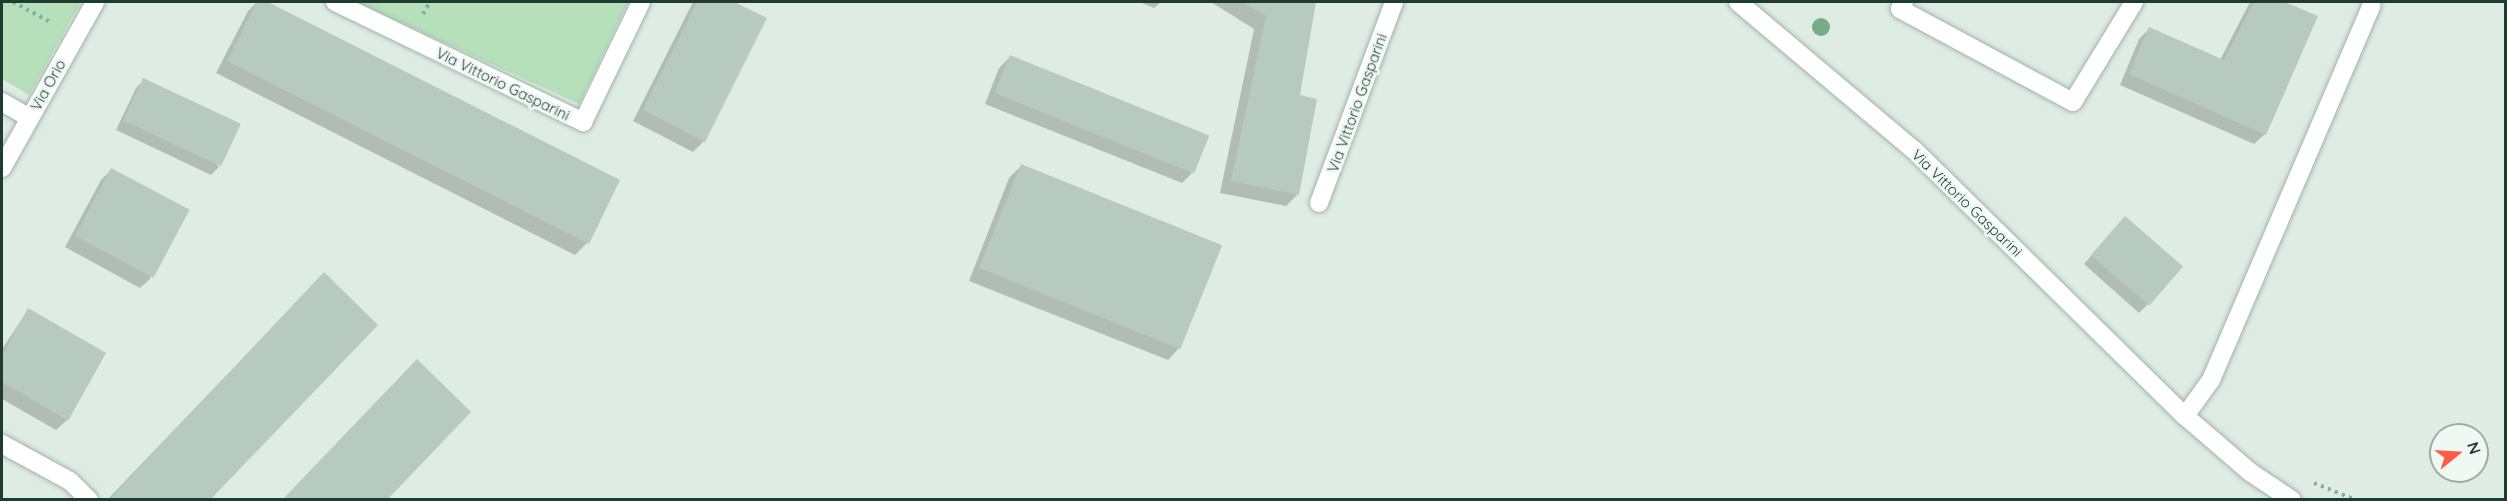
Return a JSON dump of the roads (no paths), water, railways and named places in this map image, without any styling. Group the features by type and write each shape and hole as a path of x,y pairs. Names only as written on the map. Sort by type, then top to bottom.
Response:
{"street":[{"name":"Via Orio","path":"2,168 95,2"},
{"name":"Via Vittorio Gasparini","path":"335,2 583,122 642,2"},
{"name":"Via Vittorio Gasparini","path":"1319,203 1394,2"},
{"name":"Via Vittorio Gasparini","path":"1738,2 1914,150 2185,416 2250,472 2292,500"},
{"path":"1904,2 1900,9 2073,102 2134,2"},
{"path":"2185,416 2211,380 2371,6"},
{"path":"2,102 30,118"},
{"path":"2,444 70,481 89,500"}]}
